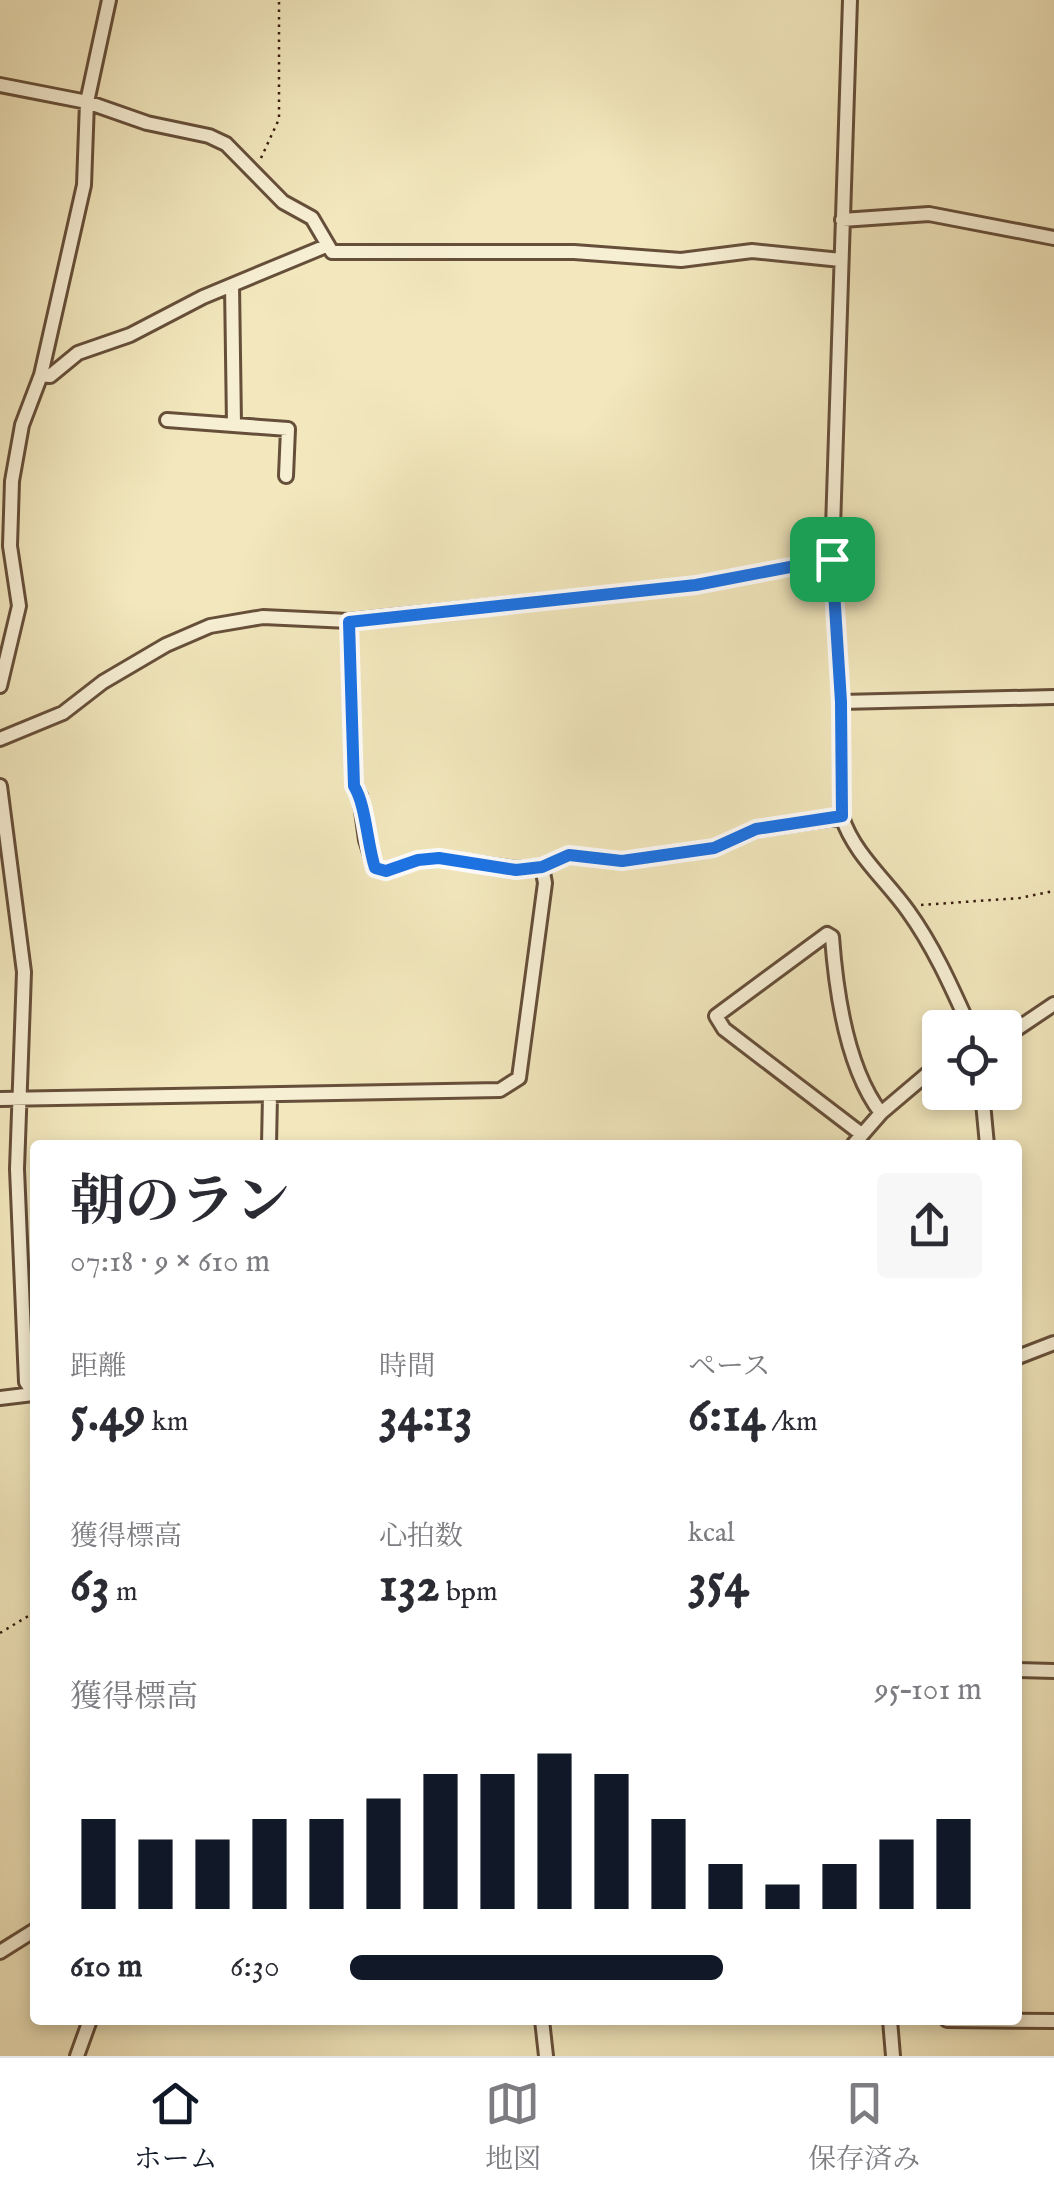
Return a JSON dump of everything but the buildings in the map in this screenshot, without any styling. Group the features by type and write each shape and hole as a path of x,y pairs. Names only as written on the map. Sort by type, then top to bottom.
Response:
{"street":[{"path":"0,686 20,606 10,546 12,481 22,424 40,374 84,185 87,102 110,0"},
{"path":"850,0 832,559 841,702 842,816 859,850 905,907 962,1010"},
{"path":"0,84 87,102 226,144 283,202 312,218 332,252 574,252 681,260 752,251 842,260"},
{"path":"842,220 929,214 1054,238"},
{"path":"40,374 50,376 78,352 164,320 203,297 326,246"},
{"path":"232,285 234,425"},
{"path":"167,420 288,429 286,476"},
{"path":"0,739 62,712 118,672 210,626 264,617 349,622 696,585 832,559"},
{"path":"349,622 354,786 360,796 366,840 375,868 386,871 418,860 439,858 516,870 542,867 569,855 622,861 714,848 756,829 842,816"},
{"path":"841,702 1054,696"},
{"path":"0,786 24,972 17,1169 26,1382 30,1388"},
{"path":"0,1099 500,1090 519,1078 545,883 542,867"},
{"path":"881,1113 857,1064 835,983 832,937 827,934 716,1016 724,1028 856,1139 922,1078"},
{"path":"1022,1026 1054,1004"},
{"path":"269,1140 270,1095"},
{"path":"984,1110 987,1140"},
{"path":"1022,1356 1054,1344"},
{"path":"0,1398 30,1394"},
{"path":"1022,1670 1054,1671"},
{"path":"0,1952 30,1933"},
{"path":"1022,2021 1054,2021"},
{"path":"78,2056 88,2025"},
{"path":"543,2025 546,2056"},
{"path":"890,2025 893,2056"}],"path":[{"path":"254,173 278,119 280,0"},
{"path":"905,907 1020,898 1054,891"},
{"path":"0,1633 30,1615"}],"route":[{"path":"832,559 841,702 842,816 756,829 714,848 622,861 569,855 542,867 516,870 439,858 418,860 386,871 375,868 366,840 360,796 354,786 349,622 696,585 832,559"}]}
